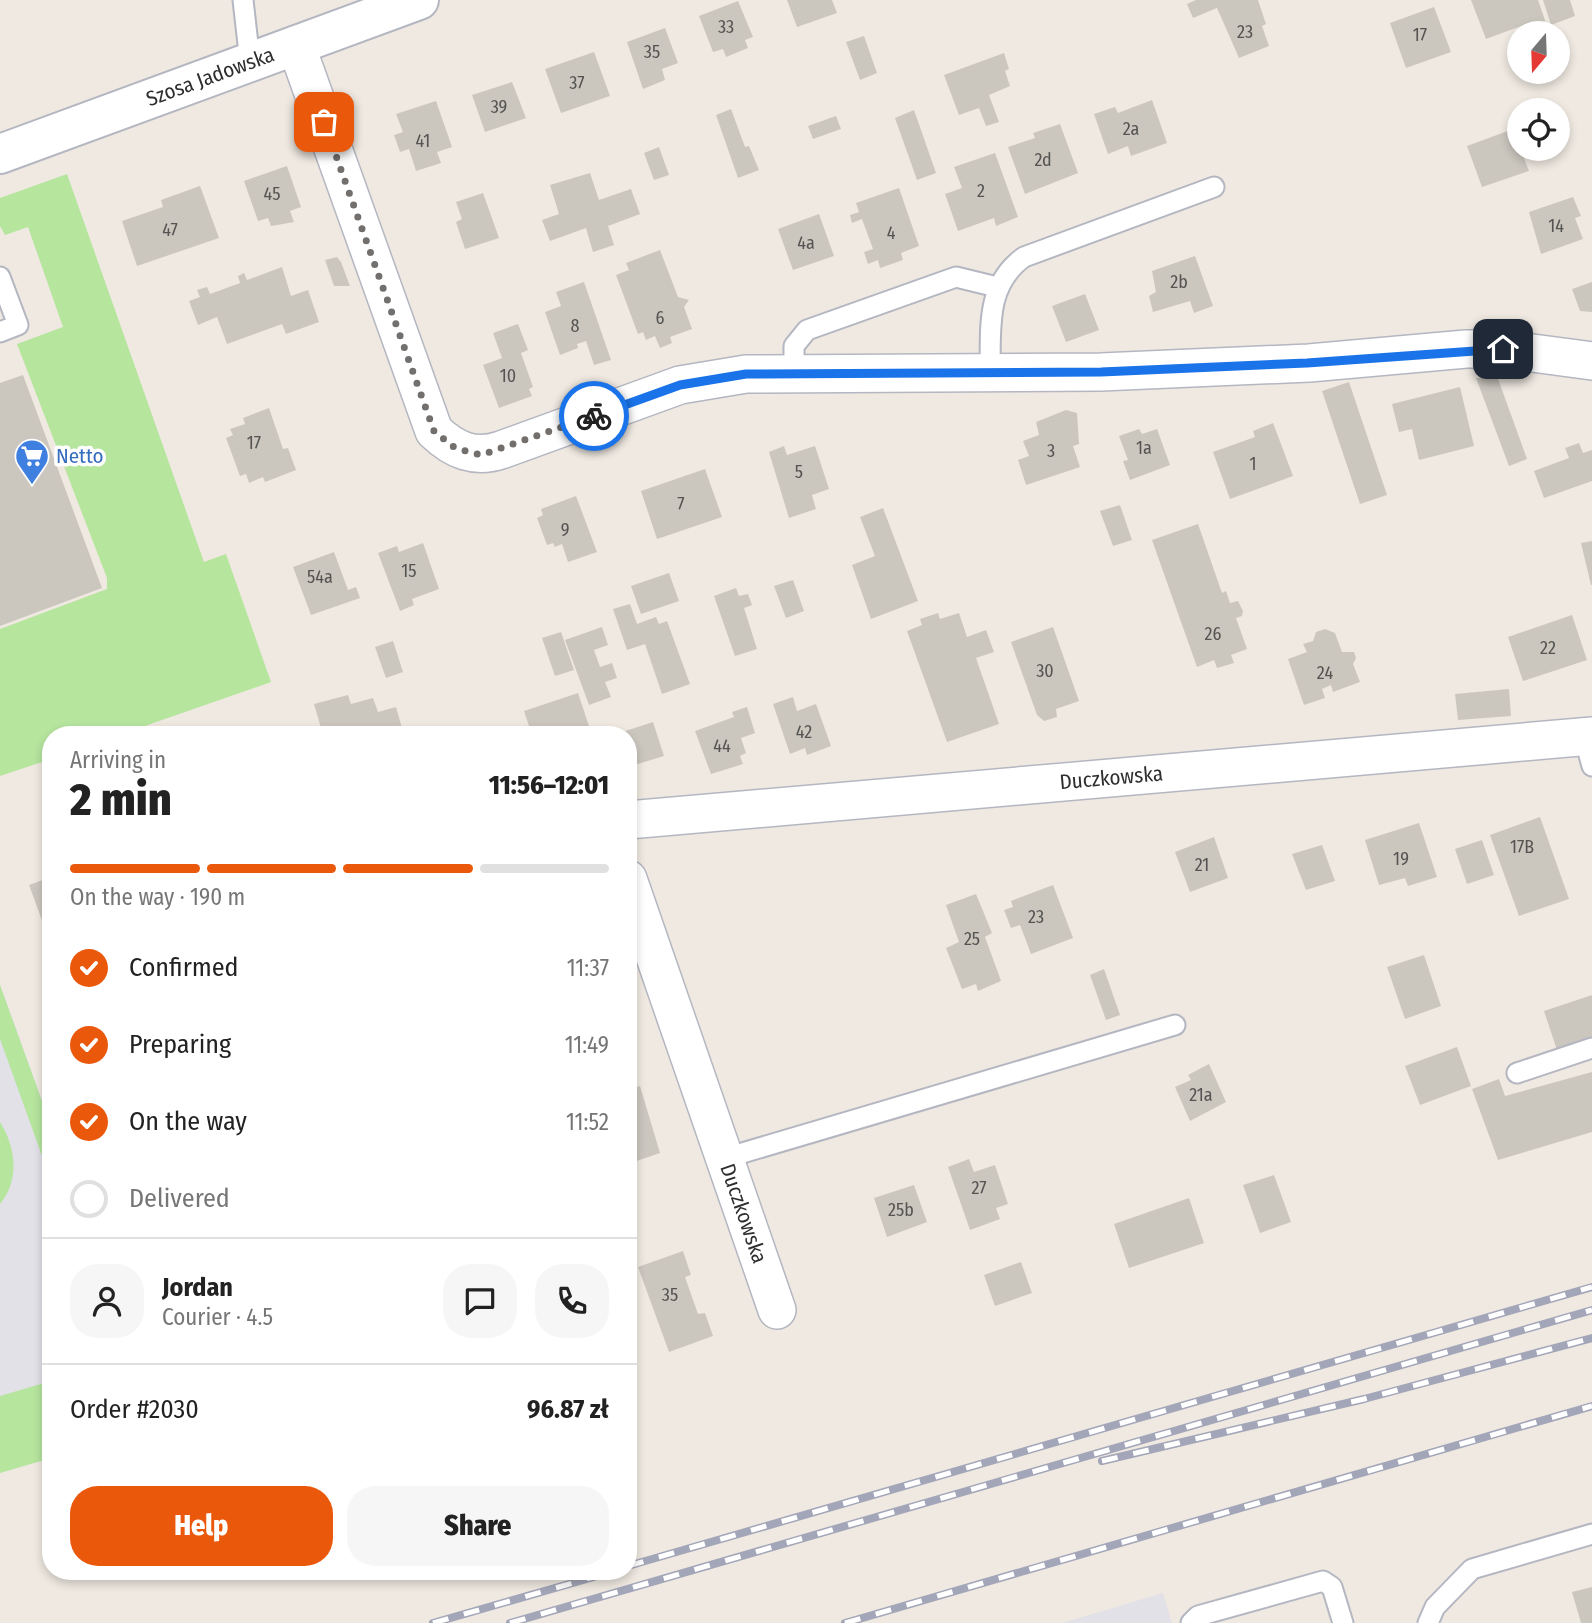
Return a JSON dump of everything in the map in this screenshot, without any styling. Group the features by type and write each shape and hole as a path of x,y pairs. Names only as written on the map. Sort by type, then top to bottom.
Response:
{"main road":[{"name":"Szosa Jadowska","path":"0,154 419,0"}],"street":[{"path":"296,45 434,431 444,441 468,453 491,454 680,385 720,377 794,371 1101,372 1309,363 1503,349 1592,361"},
{"name":"Duczkowska","path":"637,819 1589,746"},
{"name":"Duczkowska","path":"637,906 722,1159 777,1310"}],"lane":[{"path":"243,0 250,62"},
{"path":"990,372 992,305 997,287 1012,266 1024,257 1214,187"},
{"path":"0,277 18,325 0,332"},
{"path":"794,371 794,346 807,330 956,277 997,287"},
{"path":"722,1159 1175,1025"},
{"path":"1517,1073 1592,1048"},
{"path":"1428,1623 1435,1607 1472,1569 1592,1534"},
{"path":"1191,1623 1198,1616 1323,1581 1332,1587 1343,1623"}],"shaded area":[{"path":"0,984 42,1100 42,1461 0,1473"},
{"path":"1163,1593 1172,1623 1062,1623"}],"green space":[{"path":"67,174 204,562 226,554 271,682 145,726 42,726 42,762 0,776 0,629 107,589 107,578 17,344 63,327 28,227 5,235 0,226 0,198"},
{"path":"0,985 42,1101 42,1156 0,1039"},
{"path":"0,1122 10,1142 13,1174 11,1185 0,1204"},
{"path":"42,1384 42,1461 0,1473 0,1396"}],"building":[{"path":"787,0 832,0 837,13 797,27"},
{"path":"1196,0 1258,0 1266,24 1262,26 1269,46 1239,58 1217,8 1193,18 1187,4"},
{"path":"1471,0 1538,0 1545,21 1507,21 1507,31 1486,39"},
{"path":"1543,0 1570,0 1575,16 1562,21 1550,21"},
{"path":"738,1 753,37 745,40 748,48 726,57 723,49 713,52 699,16"},
{"path":"1434,7 1451,52 1406,68 1390,23"},
{"path":"665,28 678,63 662,69 665,80 643,89 627,42"},
{"path":"864,36 877,73 860,80 846,42"},
{"path":"594,52 610,96 561,113 545,69"},
{"path":"1004,53 1009,69 1005,71 1010,86 989,95 999,122 986,126 979,108 959,115 944,75"},
{"path":"512,82 526,118 485,132 472,95"},
{"path":"1152,100 1167,143 1131,156 1128,146 1108,154 1094,114 1115,107 1118,113"},
{"path":"436,101 452,147 437,152 441,163 416,171 409,149 400,152 394,135 403,132 396,114"},
{"path":"731,109 745,147 749,146 759,170 738,178 716,115"},
{"path":"914,110 936,173 917,180 895,118"},
{"path":"836,116 841,129 813,139 808,126"},
{"path":"1060,124 1078,173 1025,194 1008,147 1035,138 1033,133"},
{"path":"1507,131 1507,161 1525,161 1529,171 1482,187 1467,146"},
{"path":"659,147 669,175 654,180 644,153"},
{"path":"995,153 1018,217 996,226 994,218 958,231 945,194 962,188 954,167"},
{"path":"287,166 301,207 290,211 294,222 271,226 268,218 258,221 244,181"},
{"path":"590,173 599,200 631,189 640,214 608,226 614,245 593,252 586,228 550,241 542,220 559,214 550,185"},
{"path":"200,186 219,238 137,266 122,221 163,207 161,200"},
{"path":"899,188 919,246 901,253 903,260 880,268 878,260 868,264 864,252 873,249 862,219 852,223 850,215 859,212 856,203"},
{"path":"483,193 499,238 465,249 456,222 462,219 456,202"},
{"path":"1573,197 1581,216 1575,218 1583,239 1541,254 1529,212"},
{"path":"819,214 834,256 793,270 778,229"},
{"path":"660,250 678,297 689,300 684,307 692,329 670,337 672,343 660,348 655,336 646,340 643,332 638,334 616,275 629,270 626,263"},
{"path":"1195,256 1213,306 1194,313 1190,301 1153,312 1149,296 1156,292 1152,271"},
{"path":"337,257 350,286 334,286 325,260"},
{"path":"282,267 291,296 308,290 319,322 286,334 282,324 227,344 217,317 198,325 189,301 200,297 197,290 207,287 210,294 240,283 238,276 244,273 247,280"},
{"path":"584,282 611,360 594,365 586,341 577,344 578,348 560,355 545,312 561,306 556,292"},
{"path":"1592,282 1592,312 1580,311 1572,289"},
{"path":"1085,294 1099,330 1066,342 1052,306"},
{"path":"518,324 528,350 521,353 533,387 529,389 532,396 499,408 483,365 502,358 493,333"},
{"name":"Netto","path":"23,375 102,588 0,626 0,383"},
{"path":"1497,376 1527,459 1509,466 1476,378"},
{"path":"1349,382 1387,495 1360,504 1322,391"},
{"path":"1460,387 1474,446 1419,460 1412,429 1399,432 1392,404"},
{"path":"269,408 283,449 288,448 296,470 265,482 263,477 249,483 246,474 240,476 226,438 233,435 230,429 245,424 243,418"},
{"path":"1066,410 1077,413 1079,444 1073,446 1080,467 1026,485 1018,460 1029,456 1023,441 1039,435 1036,422"},
{"path":"1273,423 1293,476 1230,499 1213,452 1255,437 1253,431"},
{"path":"1139,429 1142,434 1157,429 1170,465 1130,480 1123,461 1128,460 1119,436"},
{"path":"1579,443 1583,453 1592,450 1592,481 1544,498 1534,471 1569,458 1565,448"},
{"path":"784,446 787,455 815,446 829,489 812,495 816,509 789,518 769,452"},
{"path":"705,469 722,517 657,539 641,491"},
{"path":"576,496 597,552 568,562 562,544 555,547 553,543 547,545 537,518 543,515 541,509"},
{"path":"1120,505 1132,540 1113,546 1100,511"},
{"path":"883,508 918,601 871,619 852,565 875,556 860,517"},
{"path":"1198,524 1222,593 1226,591 1230,603 1238,601 1243,611 1242,616 1236,618 1247,649 1231,655 1234,663 1217,668 1214,660 1197,667 1152,540"},
{"path":"1592,541 1592,585 1591,585 1581,543"},
{"path":"423,543 439,589 412,599 414,605 400,611 378,553 397,546 399,552"},
{"path":"334,552 348,590 356,587 360,598 311,615 293,567"},
{"path":"669,573 679,601 641,614 631,586"},
{"path":"793,580 804,611 786,618 774,586"},
{"path":"736,588 739,596 748,594 752,605 744,608 757,649 735,656 714,596"},
{"path":"630,604 637,624 656,617 659,624 667,621 690,684 662,694 645,644 627,650 613,609"},
{"path":"938,613 940,619 959,613 967,637 986,630 994,652 976,658 999,724 947,742 907,631 922,625 920,619"},
{"path":"1572,615 1587,660 1523,681 1508,637"},
{"path":"602,627 608,645 594,650 600,667 612,663 617,678 605,682 611,697 589,705 565,640"},
{"path":"1053,627 1079,701 1056,709 1057,717 1044,721 1037,715 1011,642"},
{"path":"1325,629 1335,633 1342,652 1354,652 1356,658 1353,664 1360,682 1333,692 1331,685 1322,689 1325,698 1304,705 1288,659 1307,652 1303,644 1313,641 1316,632"},
{"path":"561,632 574,670 555,676 542,638"},
{"path":"393,641 403,672 386,678 375,647"},
{"path":"1509,689 1511,716 1458,720 1455,694"},
{"path":"578,693 589,726 529,726 524,711"},
{"path":"348,695 351,704 373,698 378,712 396,707 401,726 320,726 314,704"},
{"path":"793,697 797,711 816,704 831,746 807,755 805,748 790,754 773,704"},
{"path":"747,707 755,733 741,738 746,753 740,756 743,764 711,774 695,731 734,717 732,712"},
{"path":"653,722 664,756 637,764 637,727"},
{"path":"1540,817 1569,899 1519,916 1490,835"},
{"path":"1419,823 1437,877 1408,886 1405,878 1379,885 1365,840"},
{"path":"1214,837 1228,878 1190,892 1175,852"},
{"path":"1482,840 1494,875 1467,884 1455,849"},
{"path":"1322,845 1335,881 1306,890 1292,854"},
{"path":"42,880 42,920 29,885"},
{"path":"1053,885 1073,938 1031,954 1020,925 1011,928 1004,910 1013,907 1011,901"},
{"path":"976,894 992,933 985,937 1001,981 978,991 976,984 962,989 946,948 959,942 946,905"},
{"path":"1424,955 1441,1006 1405,1019 1387,967"},
{"path":"1104,969 1120,1015 1106,1020 1090,975"},
{"path":"1592,995 1592,1039 1557,1050 1544,1011"},
{"path":"1457,1047 1471,1086 1420,1105 1405,1066"},
{"path":"1209,1064 1226,1102 1190,1121 1175,1087 1191,1080 1188,1075"},
{"path":"1592,1072 1592,1132 1498,1160 1472,1089 1499,1079 1505,1096"},
{"path":"640,1086 660,1153 637,1161 637,1087"},
{"path":"969,1159 974,1172 995,1165 1008,1204 996,1208 1000,1219 970,1230 948,1167"},
{"path":"1274,1175 1291,1222 1260,1233 1243,1185"},
{"path":"914,1185 927,1222 887,1237 874,1198"},
{"path":"1189,1198 1204,1243 1129,1268 1114,1224"},
{"path":"683,1251 691,1275 685,1277 698,1314 705,1313 713,1336 669,1352 638,1267"},
{"path":"1021,1262 1032,1293 995,1306 984,1275"},
{"path":"1592,1587 1592,1623 1581,1623 1572,1592"}],"railway":[{"path":"637,1563 1592,1287"},
{"path":"510,1623 1592,1310"},
{"path":"1102,1461 1364,1399 1592,1338"},
{"path":"845,1623 1592,1406"},
{"path":"433,1623 583,1580"}],"way so far":[{"path":"324,122 434,431 455,448 481,455 491,454 594,416"}],"place":[{"name":"Netto","path":"32,486"}],"route":[{"path":"594,416 680,385 708,378 746,374 922,370 1101,372 1307,363 1466,349 1503,349"}]}
